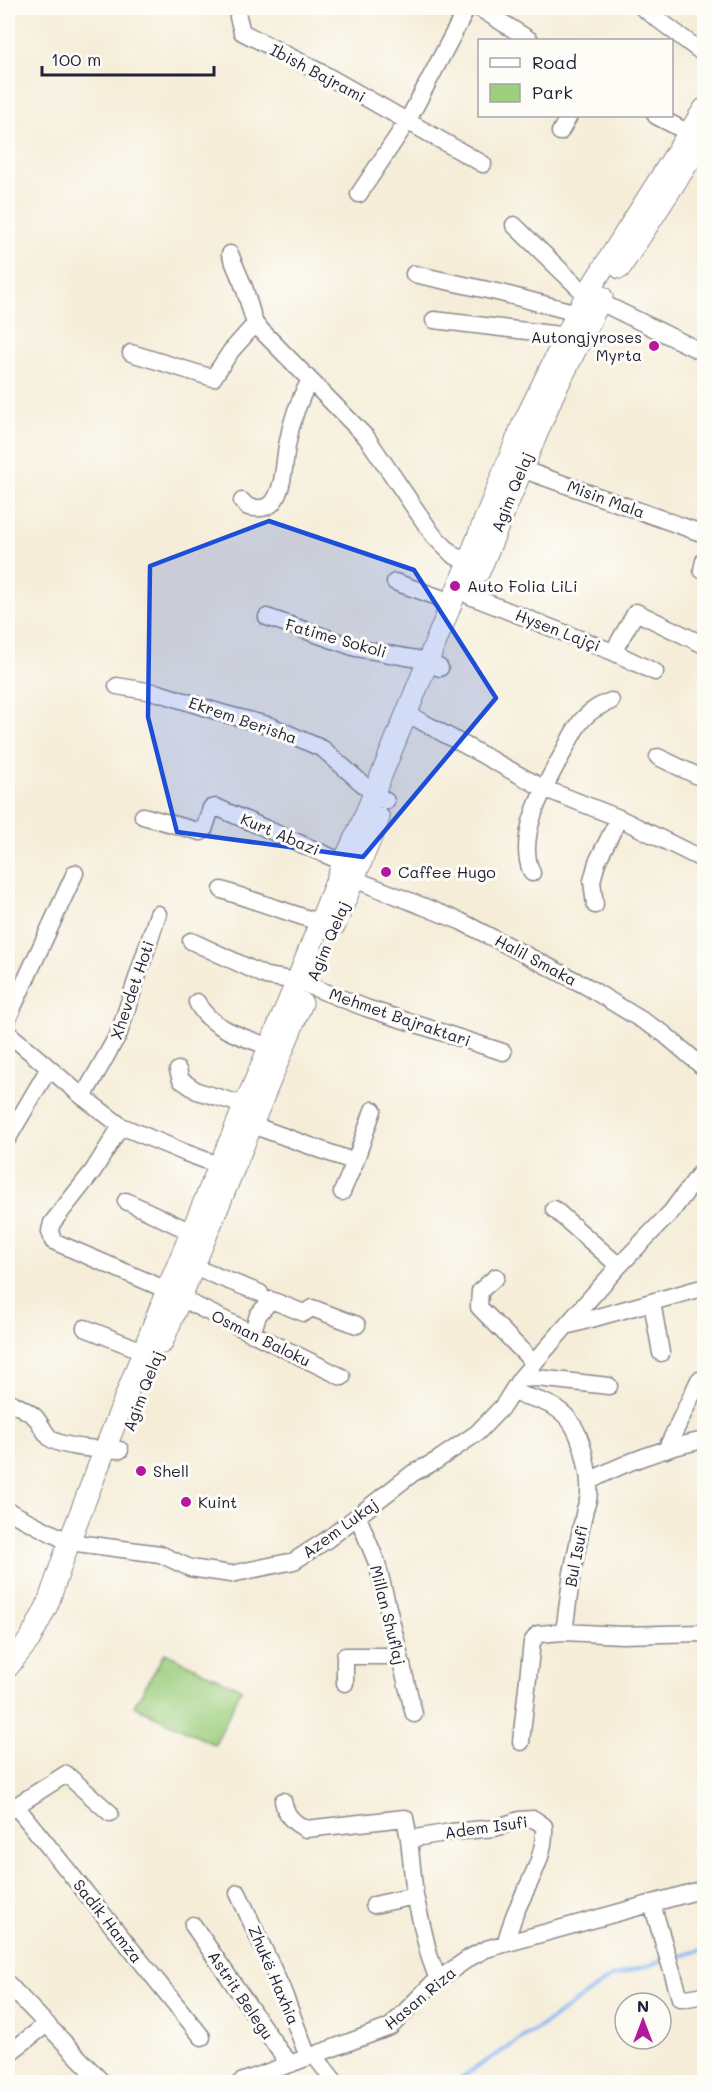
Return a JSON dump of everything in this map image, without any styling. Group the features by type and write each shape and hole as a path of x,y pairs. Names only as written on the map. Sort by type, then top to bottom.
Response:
{"main road":[{"name":"Agim Qelaj","path":"76,1543 174,1294 191,1232 252,1125 303,984 515,466 522,426 572,339 588,303 699,137 705,109"},
{"name":"Agim Qelaj","path":"174,1294 193,1267 244,1105 268,1046 303,984 321,923 352,869"},
{"name":"Agim Qelaj","path":"113,1450 143,1351 159,1332"},
{"path":"8,1666 30,1639 41,1620 76,1543"},
{"path":"8,1683 41,1646 59,1610 76,1543"}],"street":[{"path":"359,194 406,122 466,8"},
{"path":"479,8 528,39"},
{"path":"643,8 705,54"},
{"name":"Ibish Bajrami","path":"238,17 242,32 322,73 483,164"},
{"path":"560,132 568,117"},
{"path":"658,117 699,137"},
{"path":"514,225 588,303"},
{"path":"230,254 244,287 255,324 368,438 434,536 453,555 474,565"},
{"path":"414,274 501,293 588,303 705,353"},
{"path":"434,320 572,339"},
{"path":"131,353 213,378 231,351 255,324"},
{"path":"242,501 248,507 257,509 269,506 274,501 278,493 299,399 310,380"},
{"name":"Misin Mala","path":"515,466 705,534"},
{"path":"705,561 702,570 705,571"},
{"name":"Hysen Lajçi","path":"395,582 461,599 613,652 655,672"},
{"name":"Hysen Lajçi","path":"613,652 636,612 705,645"},
{"name":"Fatime Sokoli","path":"267,617 356,648 434,665"},
{"name":"Ekrem Berisha","path":"117,686 159,693 271,726 329,753 380,797"},
{"path":"532,873 527,864 529,831 543,788 583,718 596,707 611,701"},
{"path":"413,716 543,788 619,818 705,860"},
{"path":"658,757 705,779"},
{"name":"Kurt Abazi","path":"143,816 201,832 204,830 211,808 216,807 352,869"},
{"path":"595,905 592,881 597,862 619,818"},
{"name":"Halil Smaka","path":"352,869 586,986 663,1033 705,1068"},
{"path":"9,1007 75,873"},
{"path":"222,890 321,923"},
{"name":"Xhevdet Hoti","path":"83,1097 119,1033 158,914"},
{"name":"Agim Qelaj","path":"191,941 266,976 303,984"},
{"name":"Mehmet Bajraktari","path":"303,984 375,1011 503,1052"},
{"path":"196,1002 212,1020 247,1039 268,1046"},
{"path":"8,1033 83,1097 122,1126 226,1168"},
{"path":"8,1138 50,1068"},
{"path":"178,1070 181,1080 197,1091 244,1105"},
{"path":"342,1192 373,1110"},
{"path":"252,1125 355,1162"},
{"name":"Osman Baloku","path":"122,1126 93,1171 52,1223 50,1231 52,1241 174,1294 342,1377"},
{"name":"Azem Lukaj","path":"76,1543 160,1554 190,1568 231,1574 294,1561 358,1517 413,1473 436,1461 477,1433 503,1406 534,1363 565,1327 671,1212 705,1168"},
{"path":"126,1202 191,1232"},
{"path":"554,1209 619,1266"},
{"path":"193,1267 260,1293"},
{"path":"496,1277 480,1291 479,1307 534,1363"},
{"path":"565,1327 699,1289"},
{"path":"252,1334 258,1315 271,1300 304,1313 312,1308 320,1310 357,1325"},
{"path":"652,1302 661,1353"},
{"name":"Agim Qelaj","path":"85,1328 143,1351"},
{"path":"516,1386 537,1378 609,1386"},
{"path":"666,1450 699,1380"},
{"name":"Bul Isufi","path":"516,1386 530,1397 562,1411 571,1420 580,1434 590,1481 589,1500 585,1509 572,1573 564,1632"},
{"path":"8,1401 30,1412 50,1438 74,1445 113,1450"},
{"path":"590,1481 612,1469 666,1450 705,1440"},
{"path":"8,1510 76,1543"},
{"name":"Millan Shuflaj","path":"358,1517 376,1563 414,1714"},
{"path":"521,1743 532,1642 538,1634 564,1632 622,1635 703,1633"},
{"path":"345,1683 345,1656 399,1656"},
{"path":"11,1808 66,1774 110,1813"},
{"path":"283,1801 286,1814 298,1825 306,1828 405,1818 415,1896 429,1955 438,1980"},
{"name":"Sadik Hamza","path":"11,1808 202,2037"},
{"name":"Adem Isufi","path":"409,1839 495,1828 519,1820 534,1820 544,1826 545,1840 541,1857 514,1917 506,1944"},
{"name":"Hasan Riza","path":"241,2082 390,2027 438,1980 486,1949 705,1889"},
{"name":"Zhukë Haxhia","path":"238,1893 311,2056 335,2082"},
{"path":"374,1905 415,1896"},
{"path":"652,1904 681,1998 705,1995"},
{"name":"Astrit Belegu","path":"193,1924 281,2053 291,2064"},
{"path":"8,1984 102,2082"},
{"path":"8,2054 47,2024"}],"highlighted area":[{"path":"269,521 414,570 496,698 363,857 177,832 148,717 150,566"}],"green space":[{"path":"165,1653 241,1689 215,1745 134,1706"}],"waterway":[{"path":"674,1958 704,1949"},
{"path":"454,2082 546,2023 611,1977 663,1961"}],"place":[{"name":"Autongjyroses Myrta","path":"654,346"},
{"name":"Auto Folia LiLi","path":"455,586"},
{"name":"Caffee Hugo","path":"386,872"},
{"name":"Shell","path":"141,1471"},
{"name":"Kuint","path":"186,1502"}]}
